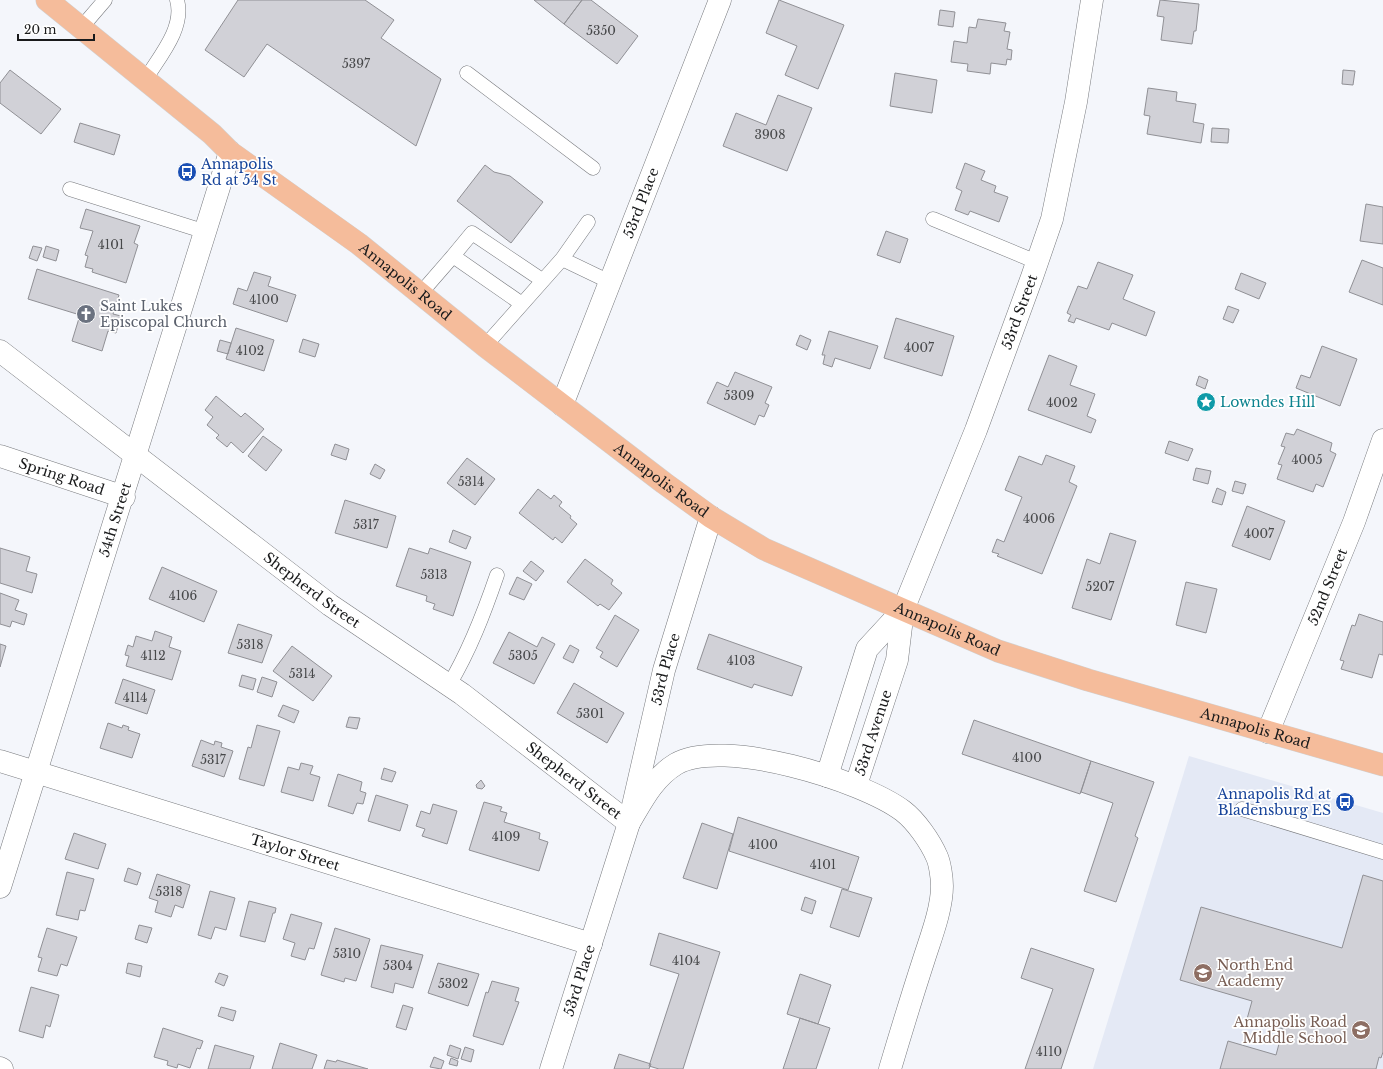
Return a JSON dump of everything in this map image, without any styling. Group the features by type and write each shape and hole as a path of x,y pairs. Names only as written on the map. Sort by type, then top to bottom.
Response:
{"main road":[{"name":"Annapolis Road","path":"47,0 212,134 230,152 359,244 485,346 711,517 764,549 998,651 1088,680 1383,765"}],"street":[{"name":"53rd Place","path":"562,405 720,0"},
{"name":"53rd Street","path":"904,610 976,430 1052,219 1076,102 1092,0"},
{"name":"54th Street","path":"0,888 124,497 230,152"},
{"name":"Shepherd Street","path":"0,351 330,605 449,684 630,823"},
{"name":"52nd Street","path":"1268,732 1354,522 1383,440"},
{"name":"Spring Road","path":"0,456 124,497"},
{"name":"53rd Place","path":"550,1069 630,823 664,670 711,517"},
{"path":"827,776 867,649 904,610"},
{"name":"53rd Avenue","path":"890,1069 937,918 942,887 937,857 921,831 904,811 882,797 856,785 897,660 904,610"},
{"name":"53rd Place","path":"630,823 647,792 662,774 677,764 697,758 719,755 745,756 827,776 856,785"},
{"name":"Taylor Street","path":"0,761 591,944"}],"lane":[{"path":"81,28 105,0"},
{"path":"145,80 176,29 179,8 177,0"},
{"path":"466,73 593,168"},
{"path":"70,189 206,232"},
{"path":"933,219 1037,262"},
{"path":"485,346 562,259 588,222"},
{"path":"420,294 472,233 542,280"},
{"path":"453,256 522,304"},
{"path":"562,259 610,282"},
{"path":"449,684 472,644 497,575"},
{"path":"1242,809 1383,852"}],"shaded area":[{"path":"1189,756 1383,813 1383,1069 1093,1069"}],"building":[{"path":"238,0 365,0 394,20 381,38 441,79 416,146 267,44 244,77 205,50"},
{"path":"534,0 582,0 564,24"},
{"path":"582,0 591,0 638,36 617,64 564,24"},
{"path":"779,0 844,25 818,89 785,75 797,46 766,33"},
{"path":"1160,0 1199,4 1196,31 1194,31 1192,44 1161,40 1164,17 1157,16"},
{"path":"940,10 955,12 953,27 938,25"},
{"path":"978,19 1006,23 1004,31 1010,32 1007,49 1012,50 1011,60 1007,59 1006,65 991,63 990,74 967,71 968,64 951,62 954,41 967,43 969,27 976,28"},
{"path":"10,70 61,109 41,134 0,103 0,83"},
{"path":"1343,70 1355,71 1353,85 1342,84"},
{"path":"895,73 937,80 932,113 890,106"},
{"path":"1148,88 1177,92 1176,101 1196,104 1193,122 1204,124 1201,143 1147,134 1150,116 1144,115"},
{"path":"778,95 812,108 787,171 723,146 736,113 766,125"},
{"path":"80,123 120,135 114,155 74,142"},
{"path":"1212,128 1229,129 1228,143 1211,142"},
{"path":"965,163 985,171 981,180 996,186 994,192 1008,197 999,222 970,211 968,215 955,210 962,191 956,188"},
{"path":"485,165 494,172 510,176 543,202 511,243 457,201"},
{"path":"1366,204 1383,207 1383,244 1360,241"},
{"path":"86,209 140,226 134,243 138,245 126,283 92,272 93,269 85,267 88,256 85,255 93,231 80,228"},
{"path":"886,231 908,239 900,263 877,255"},
{"path":"33,246 42,248 37,261 29,258"},
{"path":"46,246 59,250 56,261 43,257"},
{"path":"1362,260 1383,268 1383,305 1349,292"},
{"path":"1098,262 1133,275 1123,299 1155,312 1146,336 1112,323 1109,330 1076,318 1074,323 1068,321 1071,315 1067,313 1078,286 1087,289"},
{"path":"37,269 119,295 113,314 121,316 116,333 108,331 102,351 72,341 80,315 28,299"},
{"path":"254,272 271,277 268,286 296,295 287,322 233,304 238,288 247,291"},
{"path":"1241,273 1266,283 1259,299 1235,289"},
{"path":"1228,306 1239,310 1233,323 1223,319"},
{"path":"896,318 954,336 942,376 884,358"},
{"path":"236,328 274,340 264,371 226,359"},
{"path":"829,331 878,346 870,369 835,358 832,367 823,364 825,355 822,355"},
{"path":"800,335 811,340 807,350 796,345"},
{"path":"303,339 319,344 315,357 299,352"},
{"path":"220,340 231,343 228,354 217,351"},
{"path":"1322,346 1357,359 1340,406 1296,388 1301,375 1310,378"},
{"path":"1049,355 1077,366 1070,385 1095,394 1087,416 1096,420 1091,433 1028,410"},
{"path":"735,372 772,387 765,403 769,405 764,417 759,415 755,425 707,403 717,382 728,387"},
{"path":"1199,376 1208,380 1205,389 1196,385"},
{"path":"216,396 241,417 245,413 264,429 243,453 231,442 227,447 216,438 219,435 207,425 213,417 205,410"},
{"path":"1297,429 1332,443 1330,451 1336,454 1323,487 1316,484 1313,492 1277,479 1282,465 1278,464 1285,447 1281,446 1286,433 1294,435"},
{"path":"263,436 282,450 266,471 248,456"},
{"path":"1169,441 1193,449 1188,461 1165,453"},
{"path":"335,444 349,449 346,460 331,455"},
{"path":"1046,455 1075,466 1069,482 1077,486 1042,574 997,556 999,554 992,552 997,539 1004,542 1022,497 1005,490 1019,456 1042,465"},
{"path":"467,458 495,479 475,505 447,483"},
{"path":"375,464 385,470 380,479 370,474"},
{"path":"1196,468 1211,471 1208,484 1193,480"},
{"path":"1235,481 1246,484 1243,494 1232,491"},
{"path":"1217,488 1226,492 1222,505 1212,502"},
{"path":"538,489 551,499 554,495 562,502 559,506 571,516 570,518 577,524 562,543 555,537 553,540 519,513"},
{"path":"345,500 396,516 387,548 335,533"},
{"path":"1247,506 1285,521 1270,560 1232,546"},
{"path":"453,530 471,537 466,549 449,542"},
{"path":"1110,533 1136,541 1111,620 1072,608 1087,559 1100,564"},
{"path":"0,548 30,557 26,571 37,574 32,593 0,583"},
{"path":"409,548 428,554 430,548 471,562 453,616 433,609 435,604 426,601 427,596 396,586"},
{"path":"585,559 613,580 611,584 622,593 609,610 600,604 598,606 567,582"},
{"path":"531,561 544,571 536,581 523,571"},
{"path":"162,567 217,591 204,622 149,599"},
{"path":"517,577 532,584 524,600 509,594"},
{"path":"1186,582 1217,589 1206,633 1176,625"},
{"path":"0,593 19,600 15,610 27,614 24,625 12,621 10,627 0,624"},
{"path":"1359,614 1383,622 1383,655 1379,654 1372,678 1341,669 1344,661 1340,660 1352,625 1355,626"},
{"path":"615,615 639,630 617,667 600,657 603,652 596,648"},
{"path":"238,624 272,635 262,663 228,653"},
{"path":"155,631 172,637 169,647 181,651 172,680 126,666 129,656 125,655 128,645 133,647 136,636 152,641"},
{"path":"509,632 537,647 542,637 555,644 534,684 493,663"},
{"path":"709,634 802,667 792,696 754,684 752,688 697,669"},
{"path":"0,644 6,646 0,667"},
{"path":"570,645 579,650 573,663 563,658"},
{"path":"292,646 332,676 313,701 273,671"},
{"path":"242,675 256,679 253,690 239,686"},
{"path":"262,677 277,682 272,697 257,692"},
{"path":"123,679 155,690 147,714 115,703"},
{"path":"574,683 624,713 607,743 557,713"},
{"path":"283,705 299,711 294,723 278,716"},
{"path":"349,717 360,718 357,729 346,727"},
{"path":"974,720 1091,761 1080,794 962,754"},
{"path":"108,723 122,728 123,725 129,727 128,730 140,734 132,758 100,748"},
{"path":"257,725 280,731 264,786 239,779 248,747 251,748"},
{"path":"201,740 214,745 215,741 222,743 221,747 233,751 224,777 192,766"},
{"path":"1091,761 1154,782 1135,836 1138,838 1116,902 1084,891 1113,803 1081,792"},
{"path":"301,763 313,766 310,774 320,777 313,801 281,792 288,767 299,770"},
{"path":"384,768 396,772 392,782 381,779"},
{"path":"338,774 362,782 360,791 366,793 363,804 357,803 353,814 328,806"},
{"path":"481,780 485,786 482,789 477,788 476,785"},
{"path":"376,795 408,805 400,831 368,821"},
{"path":"484,802 502,807 500,811 507,813 504,822 540,833 539,839 548,842 539,871 469,850"},
{"path":"433,804 457,811 447,844 422,836 425,829 416,826 421,811 430,814"},
{"path":"738,817 859,857 848,890 729,851"},
{"path":"702,823 733,834 717,889 683,878"},
{"path":"74,833 106,844 98,869 65,859"},
{"path":"128,868 141,873 137,885 124,881"},
{"path":"67,872 94,879 85,911 80,910 78,920 56,915"},
{"path":"157,874 190,885 183,908 175,905 171,917 155,912 158,901 149,898"},
{"path":"1363,875 1383,881 1383,1052 1381,1058 1379,1057 1376,1069 1220,1069 1228,1041 1276,1055 1283,1029 1247,1019 1252,1001 1180,980 1201,907 1342,948"},
{"path":"842,889 872,898 859,937 830,927"},
{"path":"210,891 235,898 226,930 215,927 211,939 198,935"},
{"path":"805,897 816,901 812,914 801,910"},
{"path":"249,901 276,908 275,913 273,913 265,942 240,936"},
{"path":"291,914 322,923 314,949 309,948 305,960 291,956 295,943 283,939"},
{"path":"139,925 152,928 147,943 135,939"},
{"path":"47,928 77,937 67,966 61,964 57,976 38,971 42,958 38,957"},
{"path":"335,928 370,939 356,981 345,978 344,982 321,975"},
{"path":"659,933 720,952 683,1069 659,1069 649,1066 679,974 650,965"},
{"path":"381,945 423,955 413,988 395,983 393,993 371,987"},
{"path":"1031,948 1094,969 1061,1069 1025,1069 1053,989 1021,978"},
{"path":"128,963 142,966 140,977 126,973"},
{"path":"438,963 479,974 468,1006 428,993"},
{"path":"219,973 228,976 224,986 215,982"},
{"path":"800,974 831,985 818,1024 787,1014"},
{"path":"492,981 519,988 515,1001 519,1002 503,1045 473,1036 486,992 488,993"},
{"path":"31,987 59,995 50,1027 46,1025 43,1038 19,1031"},
{"path":"403,1005 413,1008 406,1030 396,1027"},
{"path":"221,1007 236,1011 233,1021 218,1016"},
{"path":"800,1018 830,1028 816,1069 783,1069"},
{"path":"163,1028 203,1041 200,1049 197,1048 190,1068 178,1064 177,1068 167,1065 168,1061 154,1057"},
{"path":"280,1043 317,1055 312,1069 272,1069"},
{"path":"215,1045 254,1056 250,1069 208,1069"},
{"path":"450,1045 461,1049 458,1059 447,1055"},
{"path":"465,1047 474,1050 471,1062 461,1059"},
{"path":"619,1054 651,1064 649,1069 614,1069"},
{"path":"434,1057 444,1061 441,1069 430,1067"},
{"path":"451,1058 458,1061 457,1066 449,1064"},
{"path":"327,1060 336,1062 337,1060 368,1069 324,1069"}],"place":[{"name":"Annapolis Rd at 54 St","path":"187,172"},
{"name":"Saint Lukes Episcopal Church","path":"86,314"},
{"name":"Lowndes Hill","path":"1206,402"},
{"name":"Annapolis Rd at Bladensburg ES","path":"1345,802"},
{"name":"North End Academy","path":"1203,973"},
{"name":"Annapolis Road Middle School","path":"1361,1030"}]}
